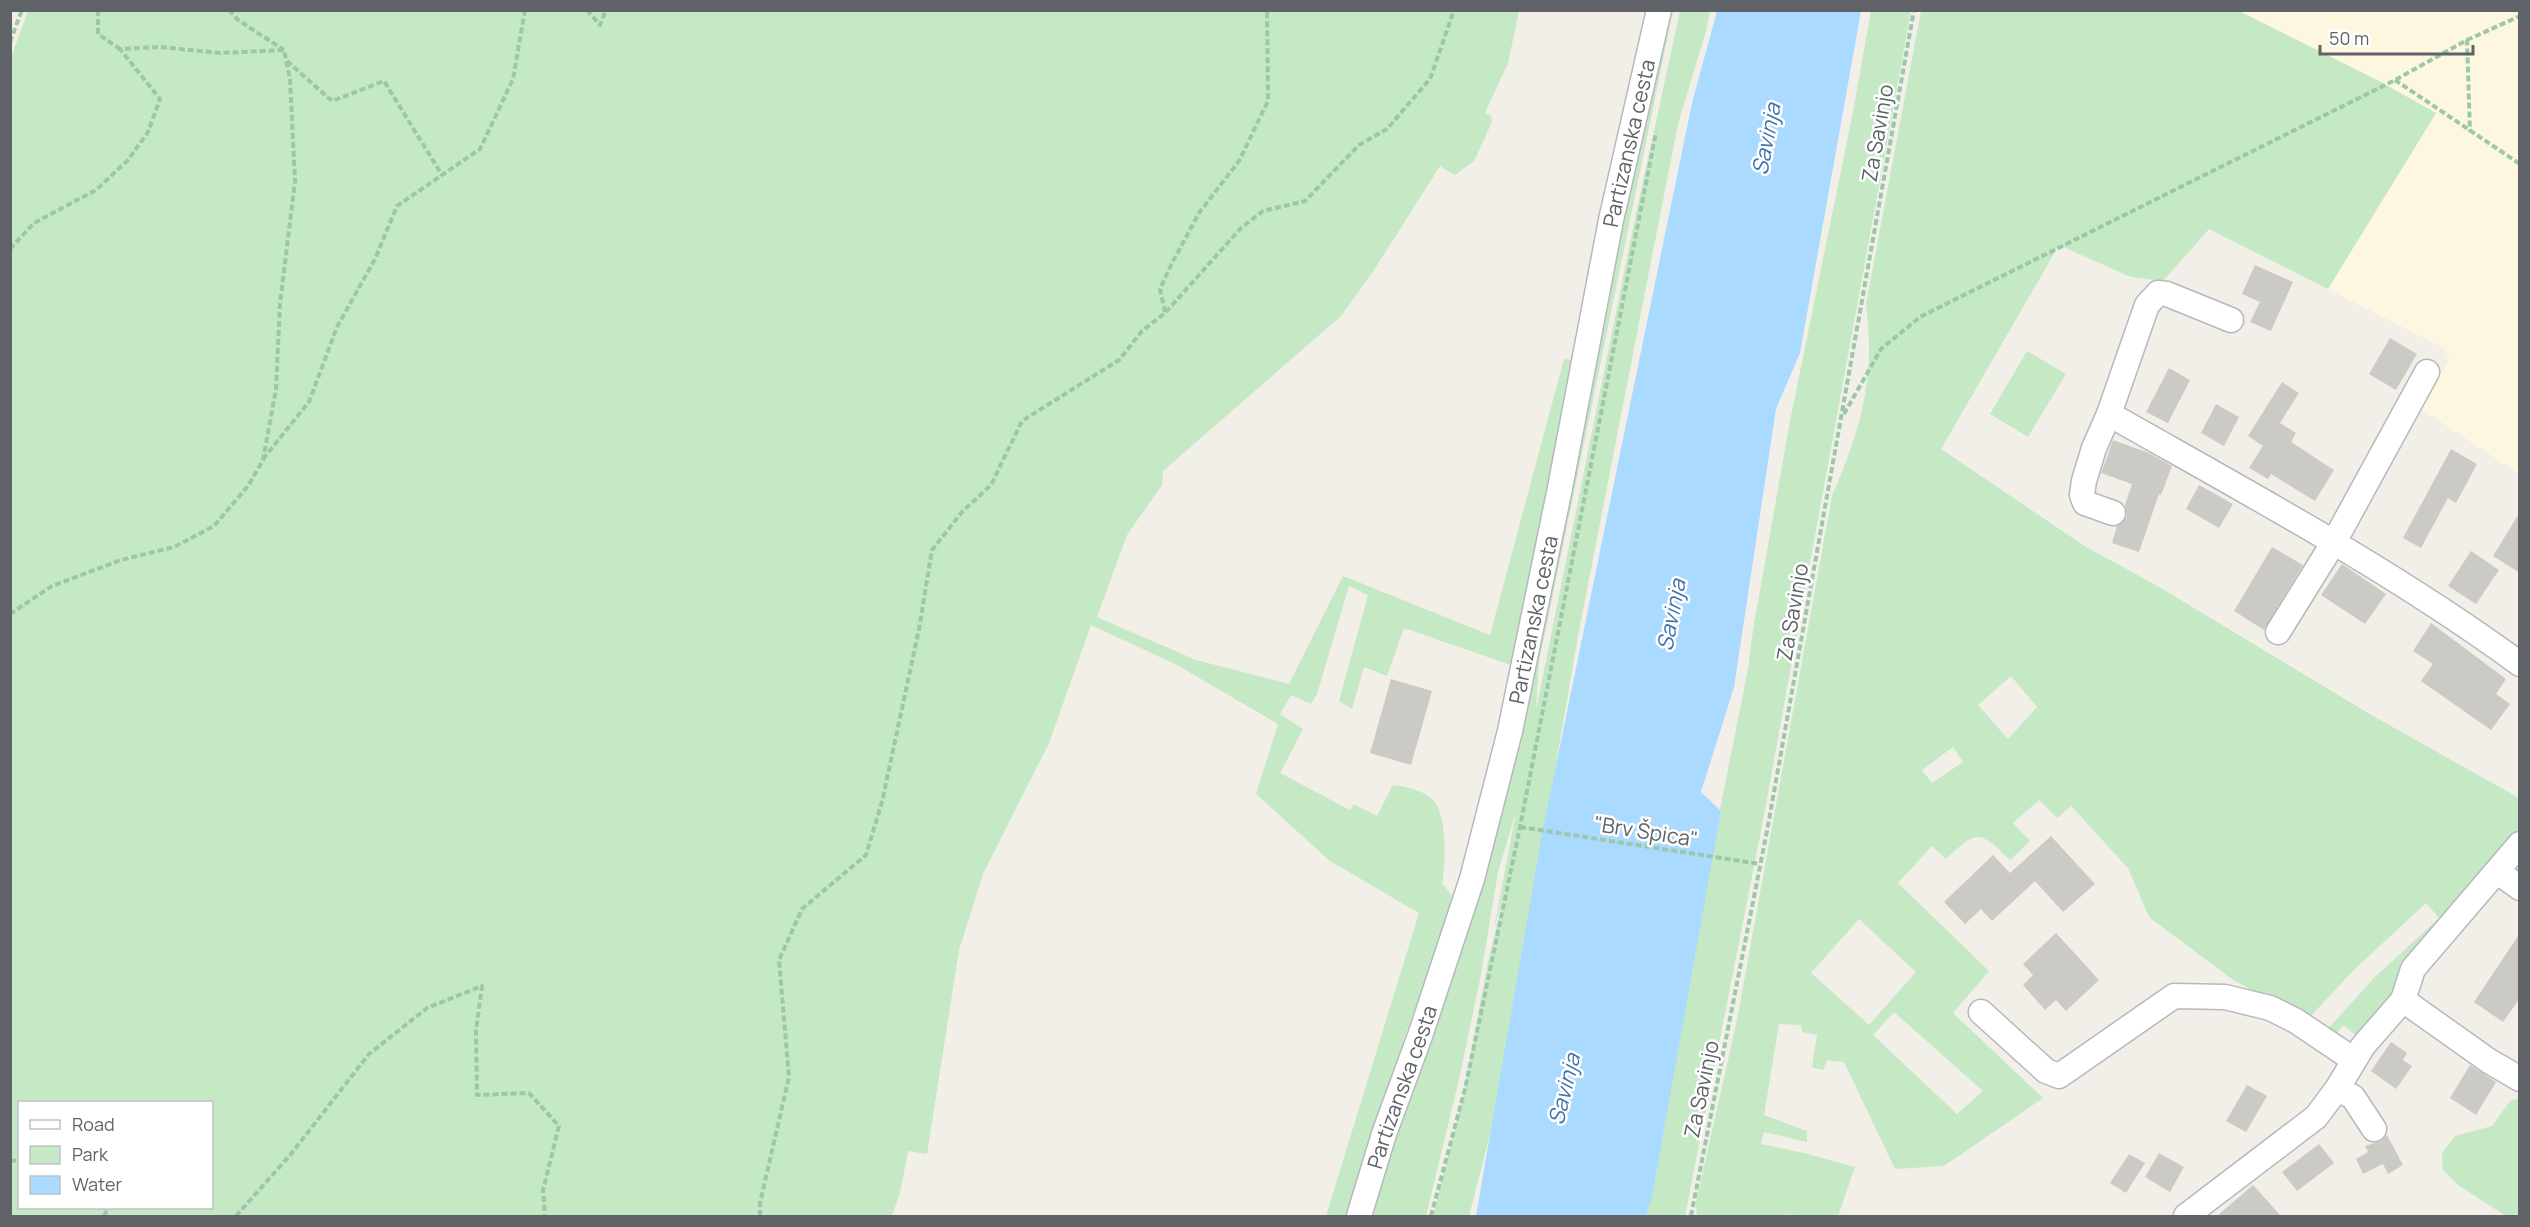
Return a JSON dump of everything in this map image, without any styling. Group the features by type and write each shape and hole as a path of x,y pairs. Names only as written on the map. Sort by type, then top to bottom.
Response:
{"street":[{"name":"Partizanska cesta","path":"1359,1216 1384,1134 1421,1033 1472,879 1510,731 1560,488 1611,220 1659,10"},
{"path":"2113,513 2085,503 2082,495 2094,448 2109,414 2150,299 2158,293 2167,294 2231,320"},
{"path":"2278,632 2334,542 2427,372"},
{"path":"2109,414 2334,542 2479,634 2520,664"},
{"path":"2186,1216 2316,1117 2337,1089 2363,1046 2403,1000 2414,969 2520,844"},
{"path":"2498,872 2520,888"},
{"path":"1980,1012 2046,1071 2059,1076 2174,996 2225,997 2270,1008 2296,1021 2354,1060"},
{"path":"2403,1000 2489,1061 2520,1079"},
{"path":"2337,1089 2353,1097 2374,1129"}],"path":[{"path":"10,42 22,10"},
{"path":"10,249 34,223 96,190 128,160 148,132 160,99 120,49 98,34 98,10"},
{"path":"229,10 238,20 284,50 287,61 295,181 280,304 276,389 263,460"},
{"path":"10,614 52,586 122,560 174,547 214,526 248,486 263,460 309,402 337,327 375,259 397,206 480,149 513,79 525,10"},
{"path":"587,10 600,25 606,10"},
{"path":"1165,313 1160,289 1171,265 1199,213 1239,161 1268,101 1267,10"},
{"path":"760,1216 760,1203 789,1077 779,960 802,909 866,855 882,802 919,629 932,550 962,512 991,485 1022,421 1119,360 1142,331 1165,313 1240,228 1263,211 1305,201 1359,145 1388,129 1430,79 1454,10"},
{"name":"Za Savinjo","path":"1692,1216 1760,864 1914,10"},
{"path":"1842,417 1881,349 1920,317 2395,80 2467,40 2520,16"},
{"path":"2467,40 2470,132"},
{"path":"120,49 160,46 220,53 284,50"},
{"path":"287,61 332,101 384,81 442,175"},
{"path":"2395,80 2520,164"},
{"path":"1431,1216 1465,1089 1520,827 1657,128"},
{"name":"\"Brv Špica\"","path":"1520,827 1760,864"},
{"path":"236,1216 291,1154 369,1054 427,1008 482,986 476,1030 477,1095 529,1093 559,1126 543,1191 545,1216"}],"shaded area":[{"path":"2237,11 2519,11 2519,474 2420,408 2449,359 2444,348 2328,289 2436,113"}],"green space":[{"path":"28,11 1519,11 1508,63 1485,113 1491,116 1492,122 1474,161 1455,175 1440,166 1374,270 1341,316 1163,471 1162,485 1127,535 1097,617 1196,660 1289,684 1343,576 1490,635 1564,359 1573,360 1511,665 1404,628 1387,676 1364,667 1352,709 1339,701 1368,595 1349,586 1317,694 1311,704 1291,695 1280,714 1303,729 1280,773 1350,810 1354,804 1377,816 1393,785 1414,790 1433,800 1438,807 1443,827 1445,852 1442,883 1452,896 1440,939 1404,1039 1348,1216 1326,1216 1419,913 1330,861 1256,794 1278,724 1177,665 1091,625 1049,743 983,874 959,950 927,1154 908,1151 900,1193 892,1216 11,1216 10,60"},
{"path":"1664,11 1673,11 1539,662 1536,710 1633,228 1680,11 1710,11 1678,124 1578,636 1498,1103 1469,1216 1433,1216 1463,1096 1488,962 1509,875 1494,929 1516,812 1498,872 1481,975 1426,1216 1369,1216 1451,970"},
{"path":"1871,11 1911,11 1761,831 1685,1216 1639,1216 1748,669 1790,421 1853,112"},
{"path":"1921,11 2239,11 2381,82 2436,113 2328,289 2209,229 2163,281 2131,277 2059,245 1941,449 2086,547 2154,584 2373,716 2519,798 2519,833 2357,1036 2343,1025 2335,1036 2326,1031 2374,978 2439,918 2426,903 2355,969 2306,1021 2232,979 2149,917 2128,868 2071,806 2057,818 2039,800 2013,823 2030,841 2010,860 1991,843 1978,837 1965,842 1946,859 1932,846 1898,883 1989,971 1953,1013 2043,1098 1944,1166 1895,1169 1844,1062 1827,1060 1823,1070 1812,1067 1817,1035 1802,1032 1801,1025 1779,1024 1764,1115 1807,1131 1807,1142 1764,1132 1761,1144 1855,1167 1838,1216 1790,1214 1788,1216 1697,1216 1696,1202 1737,1020 1832,496 1851,448 1864,403 1869,356 1866,304","holes":["2011,676 2037,707 2008,739 1978,705","1953,747 1963,762 1932,783 1922,770","1859,919 1916,972 1869,1025 1811,973","1894,1012 1983,1091 1957,1114 1873,1035"]},
{"path":"2027,351 2066,374 2028,437 1990,414"},
{"path":"2519,1099 2519,1216 2506,1216 2458,1185 2443,1170 2442,1153 2455,1136 2492,1126 2511,1100"}],"water":[{"name":"Savinja","path":"1717,11 1861,11 1800,353 1776,409 1734,687 1701,792 1721,811 1652,1196 1646,1216 1476,1216 1543,829 1692,103"}],"building":[{"path":"2255,265 2293,282 2271,331 2250,322 2260,302 2242,294"},
{"path":"2390,338 2417,354 2396,390 2369,374"},
{"path":"2169,368 2190,380 2168,423 2146,412"},
{"path":"2282,382 2299,393 2280,423 2296,433 2291,442 2334,470 2315,501 2271,474 2268,479 2249,468 2263,446 2248,436"},
{"path":"2216,404 2239,417 2224,446 2201,433"},
{"path":"2113,440 2149,453 2172,466 2161,495 2159,494 2139,552 2112,543 2117,526 2127,517 2125,505 2132,484 2101,473"},
{"path":"2451,449 2477,464 2456,503 2448,498 2421,548 2403,538"},
{"path":"2199,485 2233,504 2219,528 2186,509"},
{"path":"2520,512 2520,573 2493,556"},
{"path":"2272,547 2303,565 2264,630 2234,611"},
{"path":"2471,551 2499,570 2476,604 2448,586"},
{"path":"2342,564 2386,594 2365,624 2321,595"},
{"path":"2431,623 2506,679 2496,694 2510,704 2491,730 2421,681 2433,664 2413,651"},
{"path":"1391,679 1432,691 1411,765 1370,753"},
{"path":"2051,836 2095,884 2063,912 2035,881 1992,921 1981,909 1965,924 1944,902 1993,855 2010,873"},
{"path":"2056,933 2099,980 2066,1011 2056,1000 2045,1010 2023,985 2033,975 2023,964"},
{"path":"2520,933 2520,998 2503,1022 2474,1002"},
{"path":"2391,1042 2407,1053 2403,1060 2412,1066 2396,1089 2371,1071"},
{"path":"2470,1065 2496,1082 2476,1115 2450,1098"},
{"path":"2247,1085 2267,1096 2246,1132 2226,1121"},
{"path":"2387,1135 2403,1165 2388,1174 2383,1164 2363,1174 2356,1159 2368,1152 2365,1146 2381,1141"},
{"path":"2319,1144 2334,1163 2297,1191 2282,1172"},
{"path":"2159,1153 2184,1167 2170,1192 2145,1177"},
{"path":"2129,1154 2145,1163 2126,1193 2110,1183"},
{"path":"2253,1185 2281,1216 2217,1216"}]}
